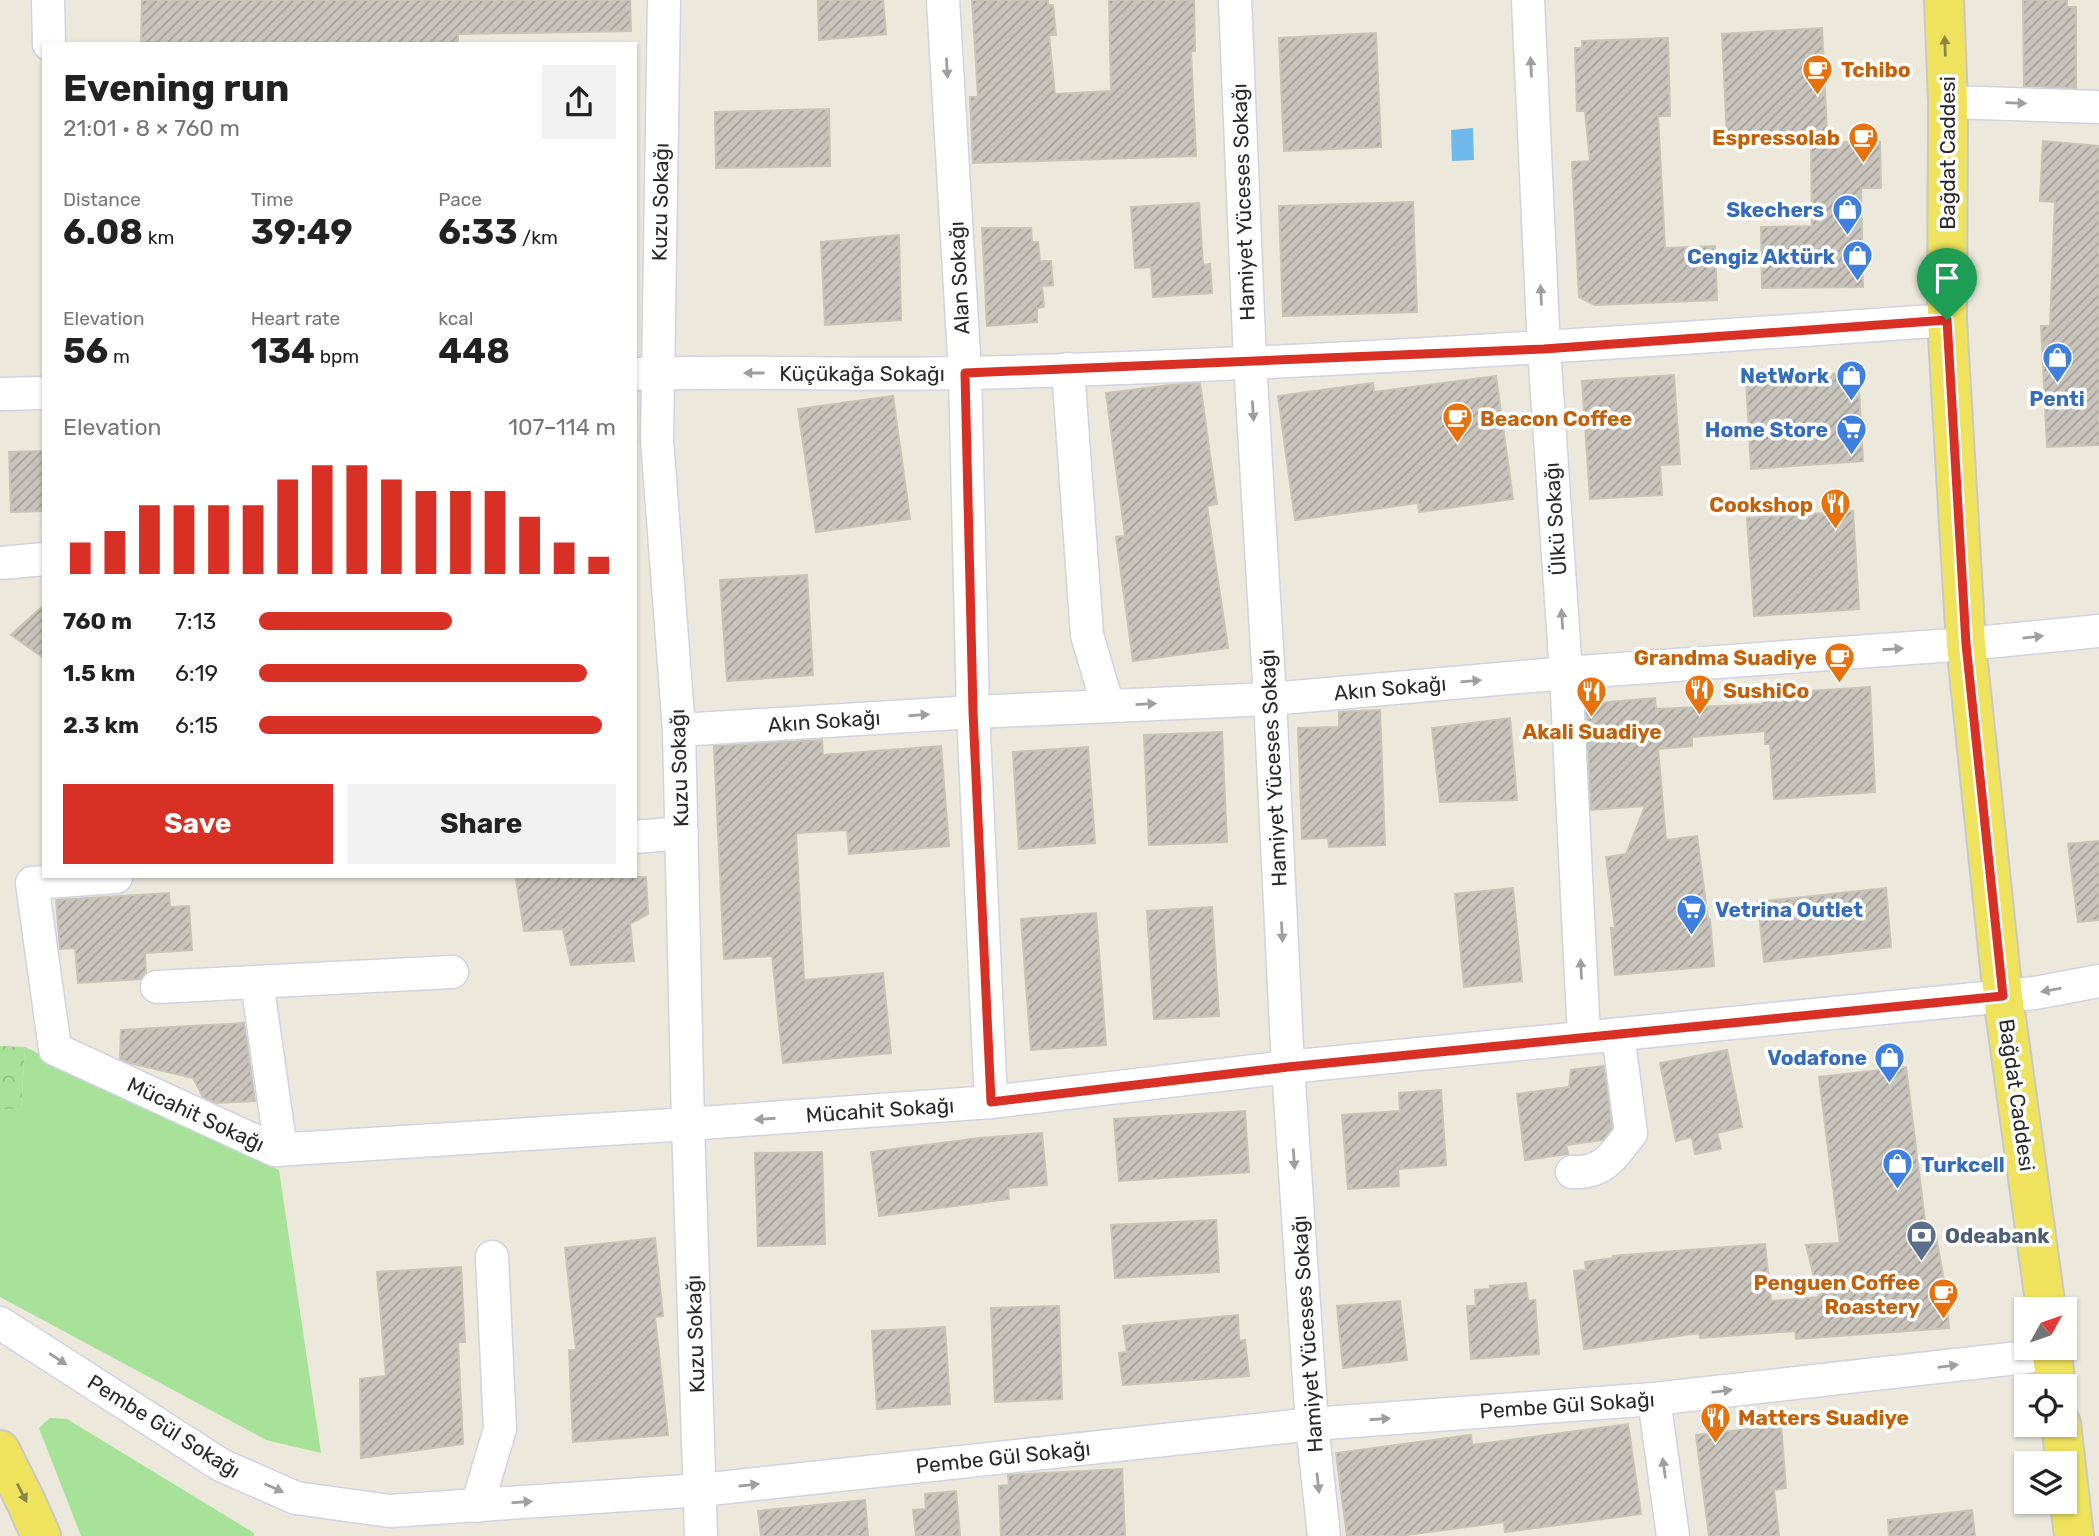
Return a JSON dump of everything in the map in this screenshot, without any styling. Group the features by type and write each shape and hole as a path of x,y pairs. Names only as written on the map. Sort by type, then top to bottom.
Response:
{"main road":[{"name":"Bağdat Caddesi","path":"1944,0 1948,102 1947,320 1966,644 2003,996 2044,1297"},
{"path":"2063,1437 2074,1536"},
{"path":"0,1450 41,1536"}],"street":[{"path":"48,0 49,42"},
{"name":"Kuzu Sokağı","path":"664,0 646,414 657,440 680,730 688,1124 701,1536"},
{"name":"Alan Sokağı","path":"943,0 965,373 973,712 991,1102"},
{"name":"Hamiyet Yüceses Sokağı","path":"1235,0 1250,362 1288,1067 1312,1424 1324,1536"},
{"name":"Ülkü Sokağı","path":"1528,0 1544,349 1566,673 1584,1037"},
{"path":"1948,102 2099,107"},
{"name":"Küçükağa Sokağı","path":"646,374 965,373 1250,362 1544,349 1947,320"},
{"path":"1068,369 1087,635 1108,706"},
{"path":"0,394 42,393"},
{"path":"0,563 42,559"},
{"name":"Akın Sokağı","path":"680,730 973,712 1270,698 1966,644 2099,631"},
{"path":"637,837 682,833"},
{"name":"Mücahit Sokağı","path":"102,878 32,883 55,1049 275,1150 991,1102 1288,1067 2035,993 2099,981"},
{"path":"156,988 452,972"},
{"path":"257,982 281,1150"},
{"path":"1572,1172 1590,1171 1608,1164 1631,1133 1618,1034"},
{"path":"477,1506 500,1429 492,1257"},
{"name":"Pembe Gül Sokağı","path":"0,1323 221,1465 296,1498 390,1511 701,1490 1312,1424 1654,1399 2053,1362"},
{"path":"1654,1399 1673,1536"}],"green space":[{"path":"0,1046 25,1047 21,1110 0,1109"},
{"path":"25,1047 279,1170 321,1453 266,1440 0,1297 0,1109 21,1110"},
{"path":"50,1418 67,1419 254,1533 254,1536 81,1536 39,1428"}],"water":[{"path":"1473,128 1474,160 1452,161 1451,130"}],"building":[{"path":"142,0 630,0 631,31 458,34 458,42 141,42"},
{"path":"818,0 883,0 886,34 819,40"},
{"path":"972,0 1048,0 1048,5 1053,5 1056,35 1049,35 1055,94 1111,91 1109,0 1194,0 1195,51 1191,51 1196,156 973,163 970,97 978,97"},
{"path":"2023,0 2067,0 2067,7 2076,7 2076,88 2024,86"},
{"path":"1822,28 1827,133 1727,138 1722,34"},
{"path":"1376,33 1381,147 1284,151 1279,38"},
{"path":"1668,38 1670,116 1658,116 1665,248 1715,246 1717,300 1595,305 1579,297 1572,162 1590,161 1585,111 1577,111 1575,48 1582,48 1582,41"},
{"path":"829,109 830,166 716,168 715,112"},
{"path":"2043,141 2099,146 2099,445 2047,447 2041,326 2050,326 2055,202 2040,201"},
{"path":"1811,142 1880,142 1881,188 1861,188 1863,287 1762,288 1761,227 1812,226"},
{"path":"1413,202 1417,312 1283,316 1279,206"},
{"path":"1199,203 1203,265 1210,264 1212,293 1153,297 1151,267 1135,268 1131,207"},
{"path":"982,228 1031,228 1032,242 1038,242 1040,261 1051,261 1053,285 1042,286 1044,307 1037,308 1037,322 987,326"},
{"path":"899,235 901,320 825,325 821,242"},
{"path":"1858,372 1863,461 1751,469 1746,380"},
{"path":"1674,375 1680,464 1660,465 1662,495 1590,499 1582,381"},
{"path":"1496,376 1513,499 1419,512 1418,503 1295,520 1278,396 1373,383 1374,392"},
{"path":"1200,383 1217,504 1207,506 1228,648 1133,661 1116,537 1125,536 1106,393"},
{"path":"893,396 910,519 816,532 798,409"},
{"path":"42,451 42,511 11,512 9,452"},
{"path":"1853,511 1859,609 1754,616 1747,518"},
{"path":"807,575 813,675 727,681 720,580"},
{"path":"42,607 42,657 11,635"},
{"path":"1870,687 1875,792 1774,799 1770,744 1765,744 1765,731 1692,737 1692,746 1658,749 1666,840 1697,836 1710,919 1714,966 1615,975 1611,928 1615,928 1606,857 1626,854 1645,806 1591,810 1586,704 1655,698 1656,709 1763,704 1762,694"},
{"path":"1380,710 1385,845 1329,847 1328,838 1302,839 1298,728 1339,727 1339,712"},
{"path":"1510,718 1517,800 1440,802 1432,728"},
{"path":"1222,732 1227,842 1149,845 1144,735"},
{"path":"822,740 823,755 941,746 949,846 849,854 847,830 796,833 804,980 883,973 891,1053 783,1063 772,956 724,959 714,746"},
{"path":"1088,747 1095,843 1019,849 1013,752"},
{"path":"2099,841 2099,920 2078,922 2068,844"},
{"path":"646,877 648,914 630,924 634,961 571,965 563,929 524,931 516,879"},
{"path":"1513,888 1522,981 1464,987 1455,894"},
{"path":"1886,888 1891,947 1764,962 1758,902"},
{"path":"169,893 170,907 189,906 192,950 145,953 146,972 141,979 78,983 75,948 60,949 56,900"},
{"path":"1212,907 1219,1016 1154,1019 1147,911"},
{"path":"1096,913 1106,1045 1031,1050 1021,919"},
{"path":"244,1023 255,1101 216,1103 203,1097 193,1078 120,1059 121,1030"},
{"path":"1727,1050 1742,1127 1717,1133 1721,1149 1695,1154 1692,1137 1676,1141 1660,1063"},
{"path":"1604,1066 1612,1128 1605,1137 1602,1140 1566,1145 1568,1154 1525,1160 1517,1094 1569,1087 1571,1070"},
{"path":"1906,1067 1927,1237 1936,1236 1949,1328 1796,1339 1795,1331 1700,1338 1699,1333 1584,1349 1574,1271 1586,1270 1585,1262 1614,1258 1613,1256 1765,1244 1771,1301 1819,1297 1806,1245 1840,1243 1819,1077"},
{"path":"1441,1090 1446,1165 1398,1169 1399,1186 1348,1189 1342,1115 1400,1111 1399,1093"},
{"path":"1245,1111 1249,1172 1119,1181 1114,1119"},
{"path":"1042,1133 1047,1185 1008,1188 1009,1199 879,1216 871,1152"},
{"path":"822,1152 825,1244 758,1246 755,1153"},
{"path":"1216,1220 1219,1272 1115,1278 1111,1225"},
{"path":"655,1238 663,1316 655,1317 668,1435 573,1442 569,1350 576,1350 565,1248"},
{"path":"461,1267 465,1342 458,1342 463,1444 361,1458 360,1379 386,1376 377,1272"},
{"path":"1526,1283 1528,1301 1535,1300 1539,1354 1471,1359 1467,1306 1476,1306 1475,1290"},
{"path":"1400,1301 1407,1360 1343,1368 1337,1306"},
{"path":"1059,1306 1062,1399 995,1402 991,1308"},
{"path":"1238,1315 1239,1341 1245,1340 1249,1376 1123,1385 1119,1353 1127,1352 1123,1326"},
{"path":"945,1327 950,1404 877,1409 872,1331"},
{"path":"1628,1424 1641,1514 1505,1532 1504,1522 1399,1536 1347,1536 1336,1453 1471,1435 1472,1445"},
{"path":"1781,1425 1786,1488 1774,1490 1779,1536 1709,1536 1696,1435"},
{"path":"1122,1469 1125,1536 1001,1536 999,1486 1009,1485 1008,1475"},
{"path":"956,1491 960,1536 916,1536 913,1510 926,1509 925,1494"},
{"path":"865,1500 868,1536 761,1536 758,1511"},
{"path":"1972,1510 1975,1536 1889,1536 1888,1520"}],"place":[{"name":"Tchibo","path":"1818,96"},
{"name":"Espressolab","path":"1863,164"},
{"name":"Skechers","path":"1847,236"},
{"name":"Cengiz Aktürk","path":"1858,283"},
{"name":"Penti","path":"2057,385"},
{"name":"NetWork","path":"1852,402"},
{"name":"Beacon Coffee","path":"1457,445"},
{"name":"Home Store","path":"1851,456"},
{"name":"Cookshop","path":"1836,531"},
{"name":"Grandma Suadiye","path":"1840,684"},
{"name":"SushiCo","path":"1700,717"},
{"name":"Akali Suadiye","path":"1592,718"},
{"name":"Vetrina Outlet","path":"1692,936"},
{"name":"Vodafone","path":"1890,1084"},
{"name":"Turkcell","path":"1898,1191"},
{"name":"Odeabank","path":"1922,1262"},
{"name":"Penguen Coffee Roastery","path":"1943,1321"},
{"name":"Matters Suadiye","path":"1715,1444"}],"route":[{"path":"1947,320 1966,644 2003,996 1288,1067 991,1102 973,712 965,373 1544,349 1947,320"}]}
